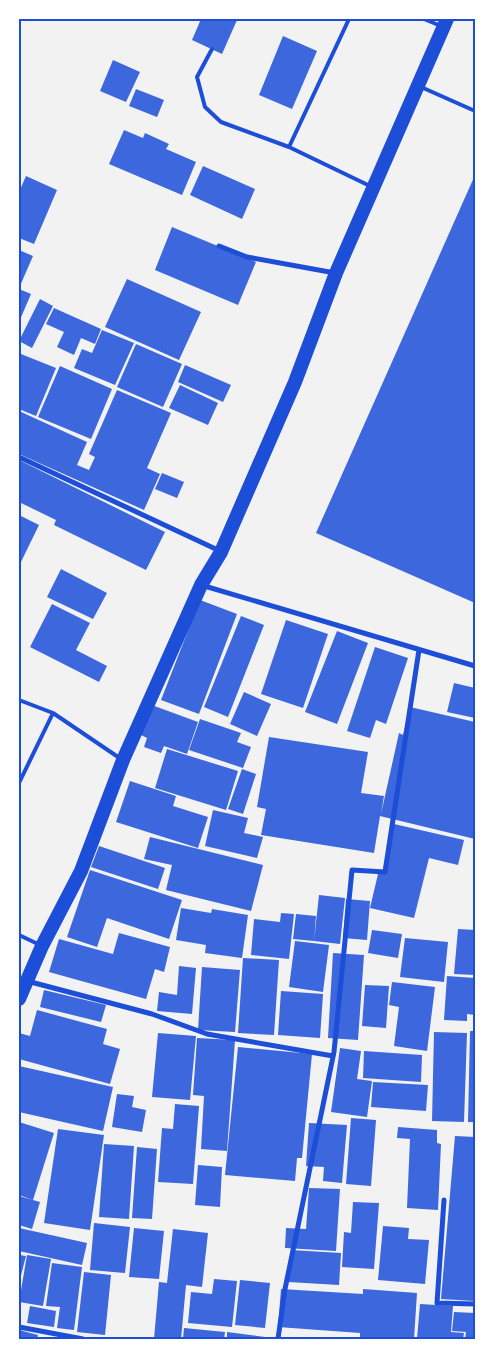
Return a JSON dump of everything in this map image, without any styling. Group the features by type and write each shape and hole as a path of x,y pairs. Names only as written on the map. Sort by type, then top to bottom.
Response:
{"highway":[{"path":"19,999 42,946 81,871 123,760 201,585 221,552 294,382 336,273 419,87 444,23"}],"street":[{"path":"219,246 247,257 336,273"},
{"path":"19,457 221,552"},
{"path":"201,585 475,666"},
{"path":"278,1339 285,1289 333,1056 352,870 385,872 419,650"},
{"path":"27,981 152,1014 206,1034 333,1056"},
{"path":"444,1200 437,1303 475,1304"},
{"path":"19,1327 83,1339"}],"lane":[{"path":"289,147 349,19"},
{"path":"424,19 444,23"},
{"path":"212,49 198,77 201,96 210,114 221,122 289,147 374,188"},
{"path":"419,87 475,111"},
{"path":"19,700 53,713 123,760"},
{"path":"19,783 53,713"},
{"path":"19,935 42,946"}],"building":[{"path":"201,19 237,20 222,54 192,40"},
{"path":"283,36 317,51 292,109 259,95"},
{"path":"113,60 140,72 126,102 100,91"},
{"path":"136,89 164,100 157,117 129,106"},
{"path":"124,130 143,138 145,133 169,144 166,149 196,162 182,195 109,164"},
{"path":"203,166 255,189 242,219 190,195"},
{"path":"475,175 475,603 316,533"},
{"path":"26,176 57,190 34,244 19,238 19,192"},
{"path":"172,227 256,262 238,305 155,270"},
{"path":"19,250 33,256 20,286 19,286"},
{"path":"127,279 201,312 179,360 105,327"},
{"path":"19,289 31,294 19,322"},
{"path":"40,299 53,306 32,348 19,341"},
{"path":"54,308 101,329 95,344 81,338 74,355 57,347 64,332 46,324"},
{"path":"102,330 134,343 115,385 74,368 82,349 92,353"},
{"path":"136,344 182,364 163,407 117,387"},
{"path":"21,354 56,368 36,416 19,409"},
{"path":"185,365 231,385 223,402 178,382"},
{"path":"60,366 112,389 91,439 38,417"},
{"path":"180,385 218,403 208,425 169,408"},
{"path":"117,390 171,413 147,468 160,474 144,510 19,454 19,411 87,442 77,465 89,470 95,457 89,454"},
{"path":"19,460 165,532 146,570 54,525 56,520 19,502"},
{"path":"162,473 184,482 177,498 155,489"},
{"path":"19,515 39,525 19,566"},
{"path":"61,569 107,593 93,619 47,597"},
{"path":"200,600 237,614 199,714 161,700"},
{"path":"52,604 90,623 76,650 107,666 99,682 30,647"},
{"path":"241,616 264,625 228,717 204,707"},
{"path":"286,620 328,634 303,708 261,694"},
{"path":"337,631 368,643 337,724 305,712"},
{"path":"375,647 408,658 386,724 376,720 370,738 347,731"},
{"path":"454,683 475,688 475,718 447,712"},
{"path":"244,692 271,704 257,736 230,724"},
{"path":"149,704 198,722 187,754 164,746 161,753 144,747 147,738 139,734"},
{"path":"410,707 475,722 473,732 475,732 475,839 380,816 374,853 261,835 266,809 257,807 269,737 368,752 361,793 384,796 381,814 399,733 403,735"},
{"path":"200,719 241,733 237,742 251,747 243,768 189,750"},
{"path":"167,749 238,771 226,810 155,788"},
{"path":"242,769 256,774 243,814 228,809"},
{"path":"130,781 176,796 173,806 208,817 198,848 116,822"},
{"path":"213,810 248,818 244,833 263,837 257,858 205,846"},
{"path":"394,824 464,840 458,865 429,858 414,918 370,908 378,874 382,874"},
{"path":"150,837 263,865 251,911 166,890 172,865 144,859"},
{"path":"99,846 165,868 158,889 91,867"},
{"path":"90,870 182,900 169,939 107,918 97,947 67,937"},
{"path":"319,895 345,898 340,944 314,941"},
{"path":"346,899 370,901 367,940 343,938"},
{"path":"181,908 211,913 212,909 248,915 242,958 205,953 206,945 176,940"},
{"path":"281,913 294,914 289,959 251,955 254,919 280,922"},
{"path":"296,914 316,916 314,941 293,939"},
{"path":"458,929 475,930 475,975 454,974"},
{"path":"372,930 402,934 398,958 368,953"},
{"path":"119,933 170,947 164,972 155,969 146,999 49,972 59,939 113,954"},
{"path":"405,938 448,942 444,982 400,977"},
{"path":"295,941 329,945 323,992 289,987"},
{"path":"333,953 364,955 358,1040 328,1038"},
{"path":"243,958 279,960 274,1035 238,1033"},
{"path":"179,966 196,968 192,1014 157,1011 159,992 177,995"},
{"path":"202,967 240,970 235,1032 198,1030"},
{"path":"447,976 475,978 475,1015 467,1014 467,1021 444,1020"},
{"path":"392,982 435,987 427,1051 394,1046 399,1007 389,1005"},
{"path":"365,985 389,986 386,1028 362,1026"},
{"path":"44,990 106,1005 101,1022 40,1007"},
{"path":"281,991 323,994 320,1038 278,1035"},
{"path":"37,1010 107,1029 103,1044 120,1049 110,1084 19,1059 19,1033 30,1036"},
{"path":"470,1031 475,1031 475,1122 468,1122"},
{"path":"434,1032 467,1033 464,1122 432,1121"},
{"path":"158,1033 196,1036 190,1100 152,1097"},
{"path":"197,1038 235,1040 227,1151 201,1149 204,1096 193,1095"},
{"path":"238,1047 312,1054 302,1158 297,1158 295,1181 225,1175"},
{"path":"340,1048 361,1051 357,1079 372,1081 367,1117 331,1112"},
{"path":"364,1051 422,1055 421,1082 363,1078"},
{"path":"19,1066 113,1087 103,1131 19,1112"},
{"path":"373,1082 428,1085 426,1111 371,1107"},
{"path":"117,1094 134,1096 132,1107 146,1110 142,1132 112,1127"},
{"path":"175,1104 199,1106 193,1184 158,1182 162,1128 173,1129"},
{"path":"351,1118 376,1120 371,1186 346,1184"},
{"path":"19,1122 54,1133 33,1200 19,1195"},
{"path":"309,1123 347,1125 342,1183 323,1181 324,1167 306,1166"},
{"path":"398,1127 437,1130 437,1143 441,1144 438,1210 407,1208 410,1139 397,1138"},
{"path":"58,1129 104,1135 90,1230 44,1223"},
{"path":"455,1136 475,1137 474,1301 441,1299"},
{"path":"104,1144 134,1146 129,1219 99,1217"},
{"path":"137,1147 157,1149 152,1219 132,1218"},
{"path":"198,1165 222,1167 220,1207 195,1205"},
{"path":"309,1188 340,1189 336,1251 285,1248 286,1228 306,1229"},
{"path":"19,1196 40,1202 32,1229 19,1225"},
{"path":"353,1202 379,1203 374,1269 342,1267 344,1232 351,1233"},
{"path":"94,1223 130,1227 125,1273 90,1270"},
{"path":"383,1226 409,1228 408,1239 429,1240 425,1284 378,1280"},
{"path":"19,1228 87,1243 82,1265 19,1251"},
{"path":"134,1228 164,1231 159,1279 129,1277"},
{"path":"173,1229 208,1233 202,1287 186,1285 181,1339 154,1339 159,1282 167,1283"},
{"path":"291,1250 341,1253 339,1285 288,1282"},
{"path":"19,1255 26,1256 19,1283"},
{"path":"27,1255 51,1259 43,1306 19,1302"},
{"path":"52,1263 82,1267 74,1330 57,1328 60,1307 46,1306"},
{"path":"84,1272 111,1275 105,1335 77,1332"},
{"path":"214,1279 237,1281 232,1327 188,1323 191,1292 212,1294"},
{"path":"240,1280 270,1283 265,1328 235,1325"},
{"path":"281,1289 363,1294 363,1289 417,1293 414,1339 360,1337 360,1333 278,1327"},
{"path":"420,1304 453,1306 451,1332 464,1333 463,1339 417,1339"},
{"path":"30,1306 56,1311 54,1327 27,1323"},
{"path":"454,1312 475,1313 475,1339 465,1339 466,1332 452,1331"},
{"path":"184,1328 225,1332 224,1339 183,1339"},
{"path":"19,1330 38,1335 37,1339 19,1339"},
{"path":"227,1332 265,1337 265,1339 227,1339"}]}
